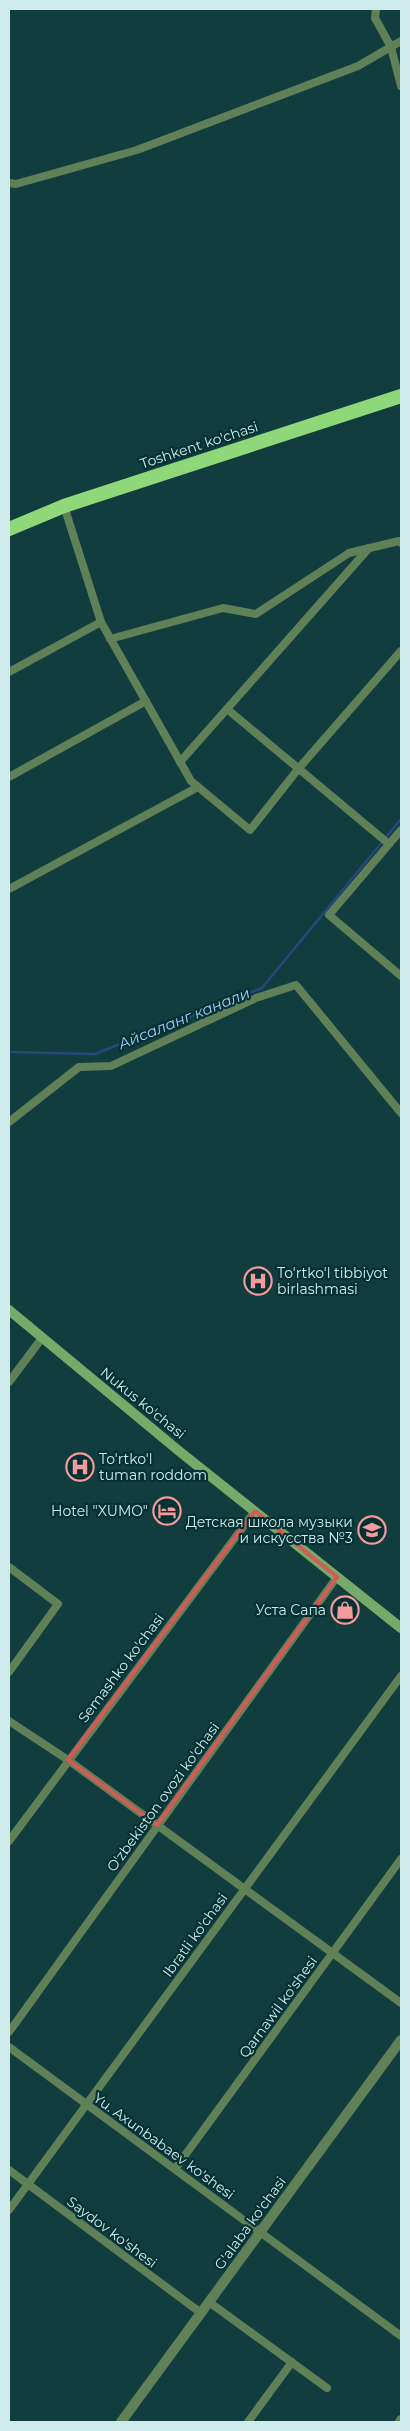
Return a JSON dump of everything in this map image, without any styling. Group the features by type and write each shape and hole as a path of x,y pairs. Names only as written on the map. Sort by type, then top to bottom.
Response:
{"highway":[{"name":"Toshkent ko'chasi","path":"9,528 64,506 401,396"}],"main road":[{"name":"Nukus ko'chasi","path":"9,1310 401,1628"}],"street":[{"path":"376,9 375,18 391,47 401,86"},
{"path":"9,183 16,184 137,150 358,66 401,41"},
{"path":"64,506 101,622 180,762 191,781 250,830 299,768 401,650"},
{"path":"110,639 223,608 256,614 349,552 399,541 401,543"},
{"path":"180,762 369,548"},
{"path":"9,672 101,622"},
{"path":"9,777 146,701"},
{"path":"227,709 389,844"},
{"path":"9,889 198,787"},
{"path":"401,830 329,915 401,976"},
{"path":"9,1122 79,1067 110,1066 256,998 296,985 401,1114"},
{"path":"9,1382 42,1338"},
{"name":"Semashko ko'chasi","path":"9,1841 255,1511"},
{"path":"9,1567 58,1604 9,1672"},
{"name":"O'zbekiston ovozi ko'chasi","path":"9,2032 337,1577"},
{"name":"Ibratli ko'chasi","path":"9,2210 401,1676"},
{"path":"9,1721 68,1760 401,2003"},
{"name":"Qarnawil ko'shesi","path":"175,2169 401,1859"},
{"name":"G'alaba ko'chasi","path":"121,2422 401,2040"},
{"name":"Yu. Axunbabaev ko'shesi","path":"9,2047 401,2336"},
{"name":"Saydov ko'shesi","path":"9,2170 201,2313"},
{"path":"209,2302 327,2388"},
{"path":"248,2422 292,2362"}],"highlighted area":[{"path":"255,1511 337,1577 157,1825 68,1760"}],"waterway":[{"name":"Айсаланг канали","path":"9,1052 95,1054 262,988 401,819"}],"place":[{"name":"To'rtko'l tibbiyot birlashmasi","path":"258,1281"},
{"name":"To'rtko'l tuman roddom","path":"80,1467"},
{"name":"Hotel \"XUMO\"","path":"167,1511"},
{"name":"Детская школа музыки и искусства №3","path":"372,1530"},
{"name":"Уста Сапа","path":"345,1610"}]}
